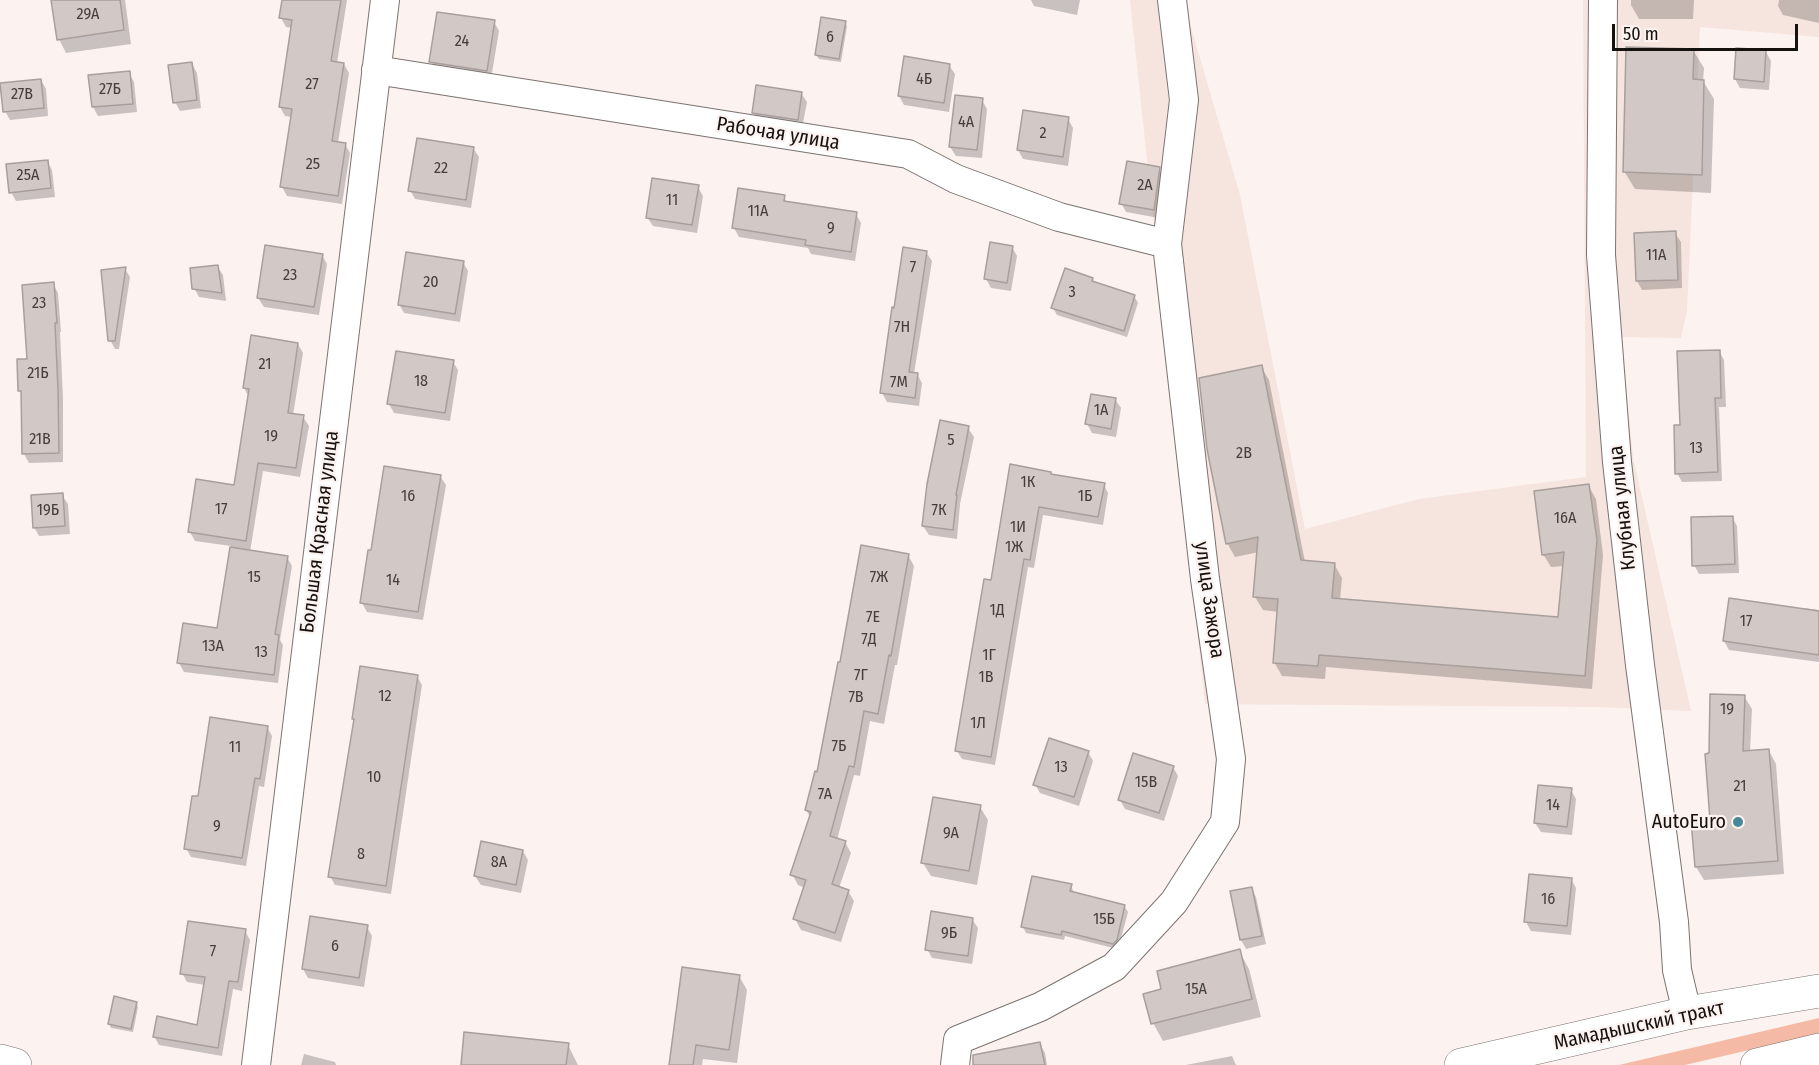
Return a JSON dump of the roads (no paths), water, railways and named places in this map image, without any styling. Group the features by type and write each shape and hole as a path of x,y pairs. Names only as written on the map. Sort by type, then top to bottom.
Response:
{"main road":[{"name":"Мамадышский тракт","path":"1461,1065 1687,1013 1819,991"},
{"path":"1756,1065 1819,1050"},
{"path":"0,1061 15,1065"}],"street":[{"name":"Большая Красная улица","path":"256,1065 385,0"},
{"name":"улица Зажора","path":"955,1065 958,1040 1040,1007 1114,967 1174,902 1225,822 1231,759 1205,579 1167,244 1184,100 1172,0"},
{"name":"Клубная улица","path":"1604,0 1601,255 1617,462 1640,665 1674,922 1677,970 1687,1013"},
{"name":"Рабочая улица","path":"376,70 908,154 956,179 1059,217 1167,244"}],"place":[{"name":"AutoEuro","path":"1738,822"}]}
